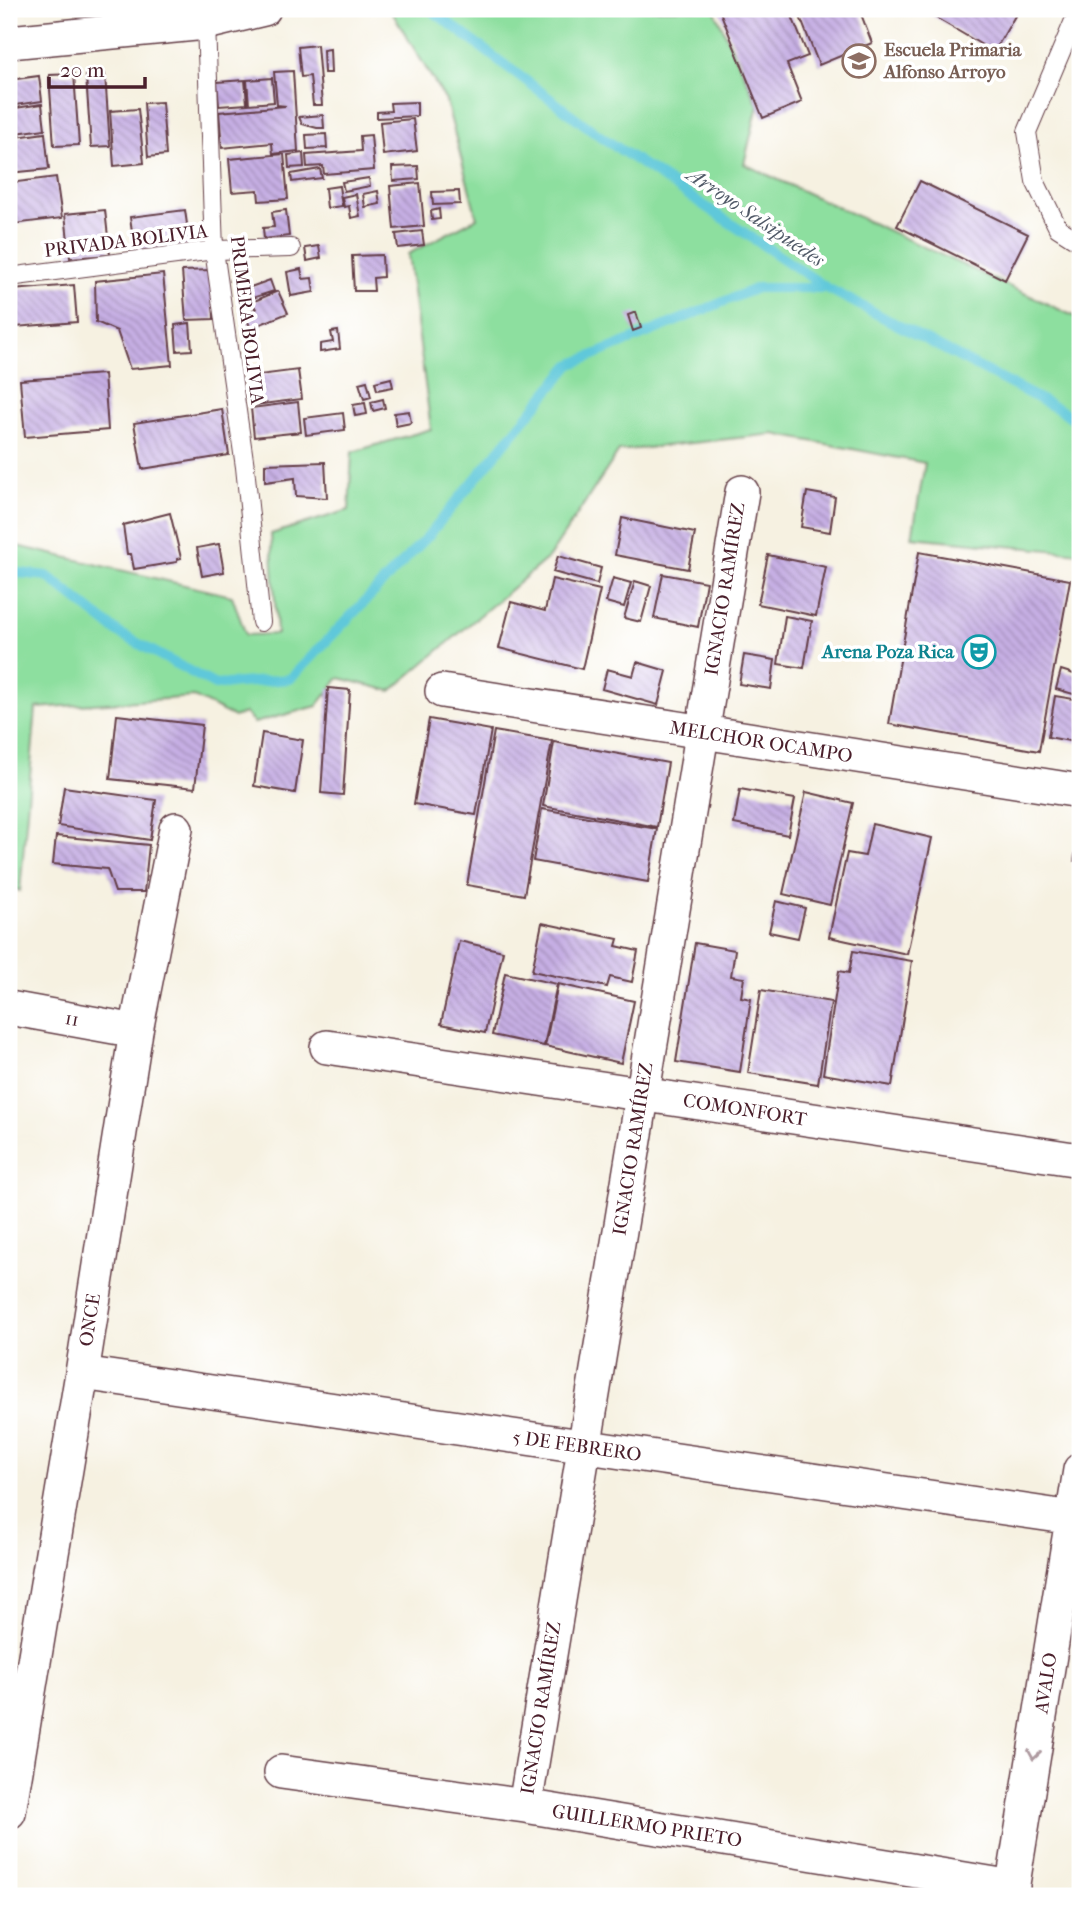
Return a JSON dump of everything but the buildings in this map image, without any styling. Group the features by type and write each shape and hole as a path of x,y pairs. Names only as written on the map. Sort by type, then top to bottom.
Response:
{"street":[{"path":"9,42 205,23 264,9"},
{"name":"IGNACIO RAMÍREZ","path":"525,1806 742,492"},
{"name":"MELCHOR OCAMPO","path":"442,691 1080,791"},
{"name":"ONCE","path":"9,1812 136,1031 176,829"},
{"name":"11","path":"9,1008 136,1031"},
{"name":"COMONFORT","path":"327,1047 1080,1160"},
{"name":"5 DE FEBRERO","path":"82,1373 1073,1518"},
{"name":"AVALO","path":"1012,1892 1080,1470"},
{"name":"GUILLERMO PRIETO","path":"281,1772 525,1806 1012,1892"}],"lane":[{"path":"1079,9 1027,132 1035,181 1058,228 1080,242"},
{"name":"PRIMERA BOLIVIA","path":"205,23 214,250 245,467 261,622"},
{"name":"PRIVADA BOLIVIA","path":"9,277 214,250 291,248"}],"green space":[{"path":"390,9 714,9 758,105 744,164 1080,319 1080,553 912,537 925,463 774,434 619,451 549,557 391,691 339,678 317,706 254,723 245,713 234,717 194,697 36,708 20,891 9,886 9,544 232,596 246,635 277,634 271,534 349,510 352,452 431,429 408,254 477,218 446,101"}],"waterway":[{"name":"Arroyo Salsipuedes","path":"430,9 600,136 827,288 1064,412 1080,424"},
{"path":"9,572 47,576 119,633 215,685 290,679 428,536 570,365 757,288 827,288"}],"place":[{"name":"Escuela Primaria Alfonso Arroyo","path":"859,61"},
{"name":"Arena Poza Rica","path":"979,652"}]}
